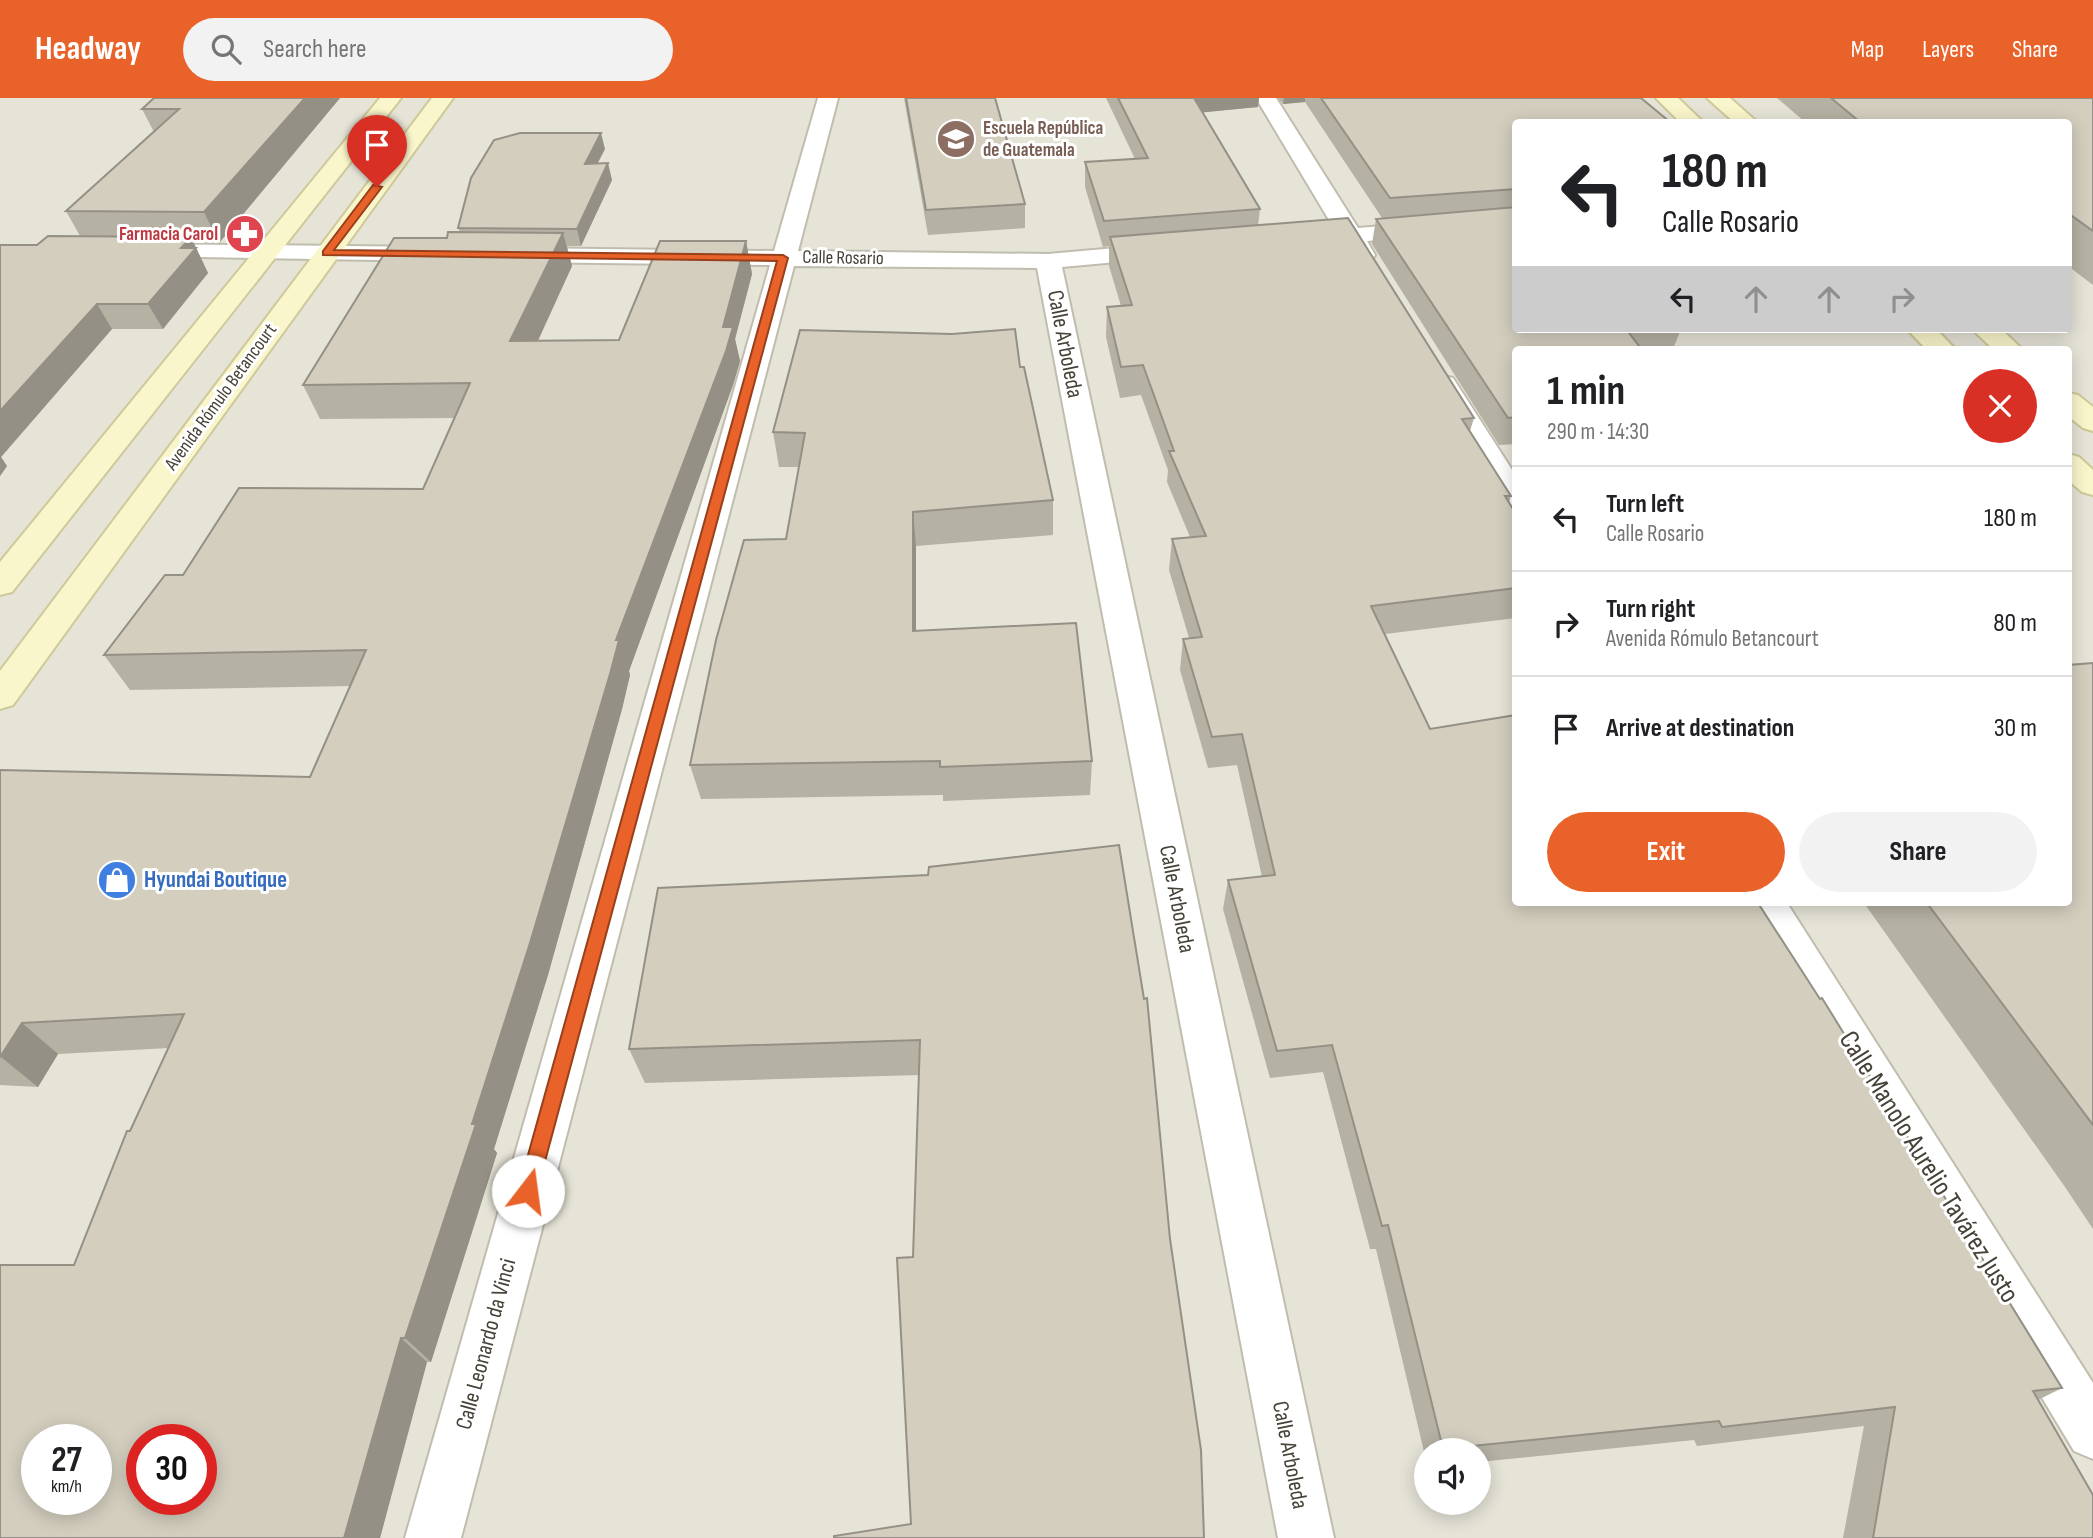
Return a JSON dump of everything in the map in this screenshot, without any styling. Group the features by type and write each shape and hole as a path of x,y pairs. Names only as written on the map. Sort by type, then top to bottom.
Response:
{"main road":[{"path":"0,584 391,98"},
{"name":"Avenida Rómulo Betancourt","path":"0,696 443,98"},
{"path":"1666,98 1689,119"},
{"path":"1717,98 1742,119"},
{"path":"1924,333 1939,346"},
{"path":"1990,333 2005,346"},
{"path":"2072,404 2093,422"},
{"path":"2072,467 2093,485"}],"street":[{"name":"Calle Leonardo da Vinci","path":"433,1538 828,98"},
{"path":"1266,98 1373,270"},
{"path":"1282,242 1512,222"},
{"name":"Calle Rosario","path":"488,254 1048,261 1186,249"},
{"path":"121,251 461,254"},
{"name":"Calle Arboleda","path":"1048,261 1306,1538"},
{"path":"1430,363 1512,495"},
{"name":"Calle Manolo Aurelio Tavárez Justo","path":"1767,906 2093,1432"}],"shaded area":[{"path":"0,98 2093,98 2093,1538 0,1538"}],"building":[{"path":"154,98 305,98 204,212 66,211 179,109 142,109"},
{"path":"906,98 995,98 1025,204 926,210"},
{"path":"1118,98 1194,98 1260,209 1104,221 1085,162 1148,158"},
{"path":"1321,98 1641,98 1666,119 1512,119 1512,189 1390,198"},
{"path":"1831,98 2093,98 2093,231 2072,216 2072,119 1856,119"},
{"path":"520,133 601,133 585,164 608,163 577,229 458,228 471,178 494,140"},
{"path":"1512,207 1512,333 1629,333 1639,346 1512,346 1512,418 1508,418 1376,219"},
{"path":"1348,218 1474,418 1462,419 1511,496 1505,496 1512,507 1512,588 1371,606 1430,729 1512,716 1512,906 1760,906 1820,999 1822,998 2062,1388 2033,1391 2093,1495 2093,1538 1873,1538 1895,1407 1722,1427 1719,1421 1491,1444 1491,1438 1440,1438 1388,1225 1382,1226 1332,1045 1277,1051 1228,880 1275,875 1242,734 1212,737 1183,639 1202,637 1172,539 1206,536 1169,451 1174,451 1143,365 1121,367 1107,307 1132,305 1110,237"},
{"path":"448,232 563,233 510,341 619,340 660,241 746,241 723,327 733,327 726,351 616,640 619,640 610,674 530,943 472,1124 476,1124 405,1338 401,1338 344,1538 0,1538 0,1265 74,1265 127,1131 130,1131 184,1014 22,1023 0,1057 0,770 310,777 366,650 104,655 165,575 183,575 239,488 423,489 470,383 303,385 394,238 447,238"},
{"path":"48,236 191,237 181,248 196,248 148,304 97,304 0,411 0,245 37,245"},
{"path":"1015,329 1020,367 1024,367 1053,500 913,512 913,631 1076,623 1092,761 940,767 940,761 690,765 716,640 744,540 786,539 805,433 773,432 800,330 952,334"},
{"path":"2093,663 2093,1125 1929,906 2072,906 2072,665"},
{"path":"1119,845 1144,999 1147,998 1170,1239 1201,1450 1204,1538 834,1538 911,1524 897,1258 913,1257 920,1040 629,1049 658,888 928,875 929,867"}],"place":[{"name":"Escuela República de Guatemala","path":"956,139"},
{"name":"Farmacia Carol","path":"245,234"},
{"name":"Hyundai Boutique","path":"117,880"}],"route":[{"path":"377,187 327,253 783,258 528,1191"}]}
